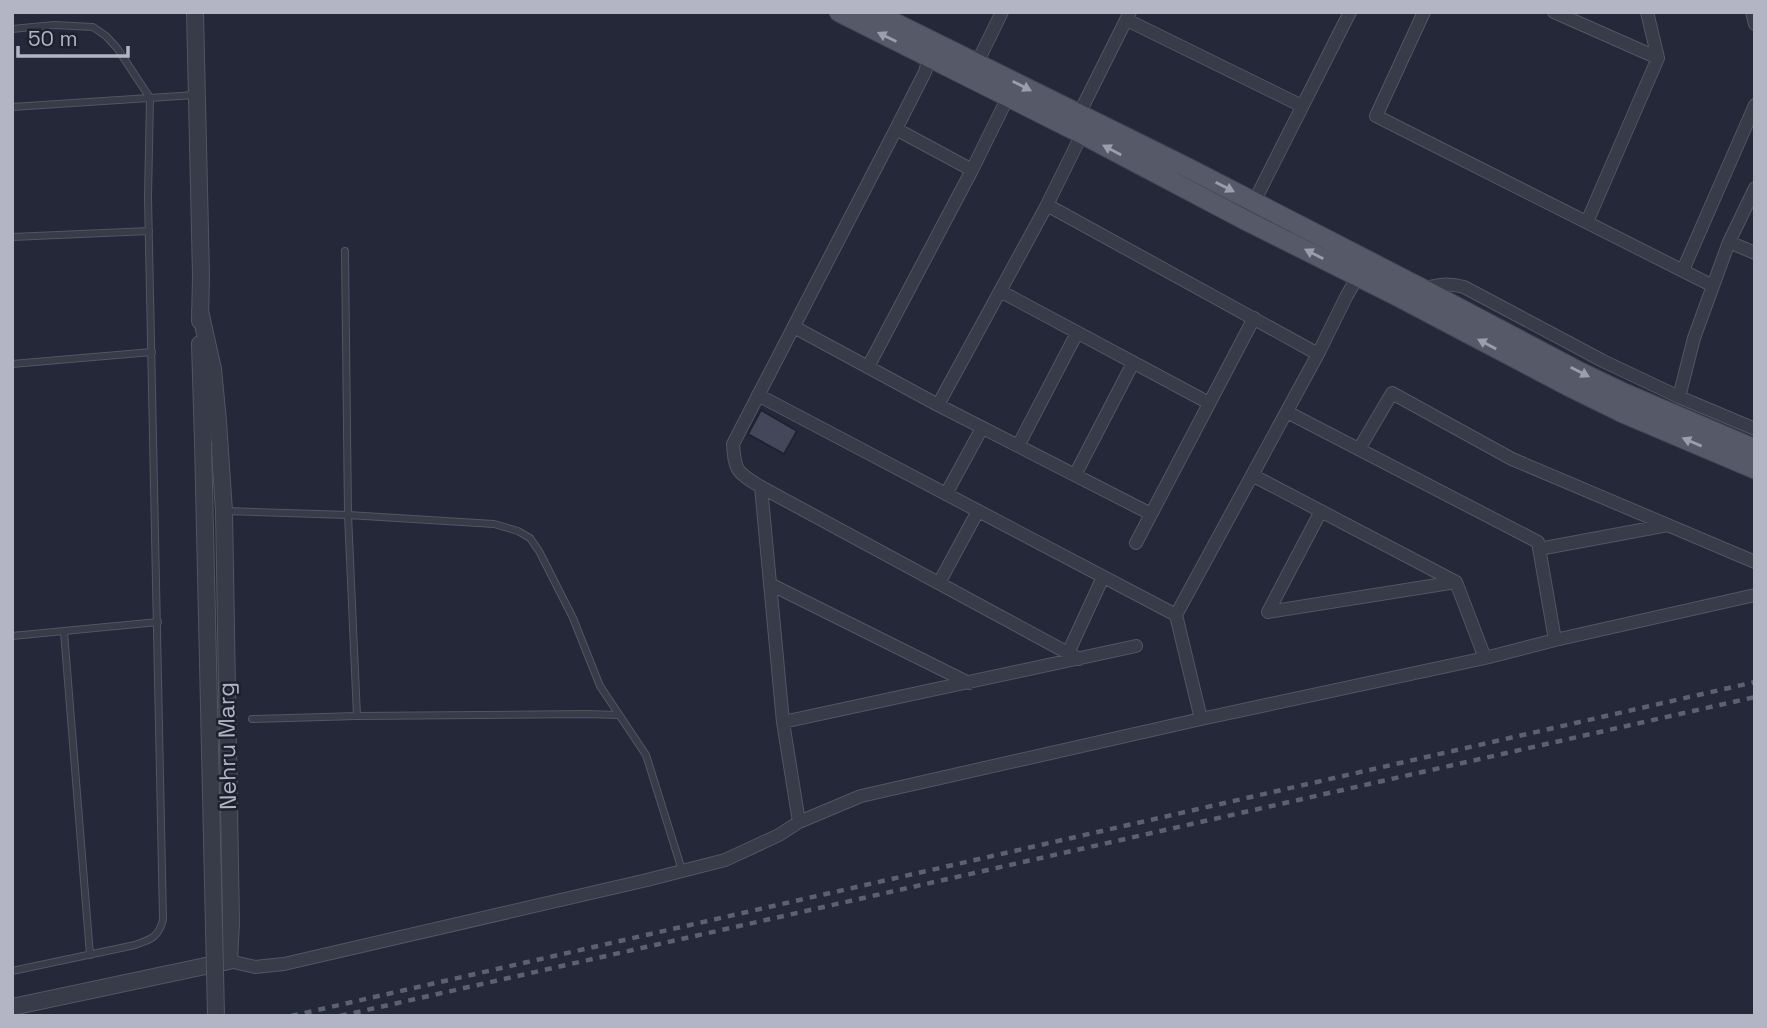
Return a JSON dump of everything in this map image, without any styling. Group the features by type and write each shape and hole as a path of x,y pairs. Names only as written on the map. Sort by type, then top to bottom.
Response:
{"main road":[{"path":"839,12 1007,97 1254,202 1423,289 1452,315 1623,413 1755,469"},
{"path":"873,12 977,63 1077,126 1245,220 1358,276 1755,449"}],"street":[{"path":"195,12 216,1016"},
{"path":"977,63 1002,12"},
{"path":"1254,202 1350,12"},
{"path":"1424,12 1376,116 1713,286"},
{"path":"1554,12 1658,58"},
{"path":"1587,222 1658,58 1647,12"},
{"path":"1752,12 1755,24"},
{"path":"938,405 1047,205 1077,126 1128,16 1302,106"},
{"path":"929,57 925,72 733,444 734,463 741,474 761,487 1073,656"},
{"path":"868,367 972,170 1007,97"},
{"path":"1683,270 1755,105"},
{"path":"896,129 972,170"},
{"path":"1679,397 1694,338 1729,242 1755,188"},
{"path":"1047,205 1318,354"},
{"path":"1729,242 1755,253"},
{"path":"1201,719 1177,615 1358,276"},
{"path":"1423,289 1444,284 1464,287 1571,345 1679,397 1755,429"},
{"path":"1000,291 1209,403"},
{"name":"Nehru Marg","path":"200,311 213,369 224,511 229,961"},
{"path":"1136,542 1254,318"},
{"path":"794,327 938,405 1151,514"},
{"path":"1017,446 1077,333"},
{"path":"1075,475 1133,363"},
{"path":"1359,449 1392,393 1512,459 1755,562"},
{"path":"758,395 1177,615"},
{"path":"1287,412 1538,542 1555,640"},
{"path":"946,494 982,428"},
{"path":"1252,475 1456,582 1485,658"},
{"path":"761,487 783,722 799,822"},
{"path":"939,583 978,511"},
{"path":"1321,511 1268,612 1456,582"},
{"path":"1539,549 1668,525"},
{"path":"1073,656 1103,577"},
{"path":"770,584 969,682"},
{"path":"12,1007 229,961 255,967 284,964 682,871 745,852 799,822 861,796 1485,658 1755,595"},
{"path":"783,722 969,682 1073,656 1136,646"}],"lane":[{"path":"12,29 54,24 93,27 117,48 150,98 149,231 163,920 160,931 135,945 12,971"},
{"path":"12,107 197,95"},
{"path":"12,237 149,231"},
{"path":"345,251 348,515 357,716"},
{"path":"12,364 152,352"},
{"path":"224,511 494,524 518,531 530,538 573,618 600,686 646,755 682,871"},
{"path":"12,636 158,622"},
{"path":"64,632 90,955"},
{"path":"252,719 618,715"}],"building":[{"path":"761,410 797,431 784,454 748,434"}],"railway":[{"path":"291,1016 1755,682"},
{"path":"340,1016 1755,697"}]}
